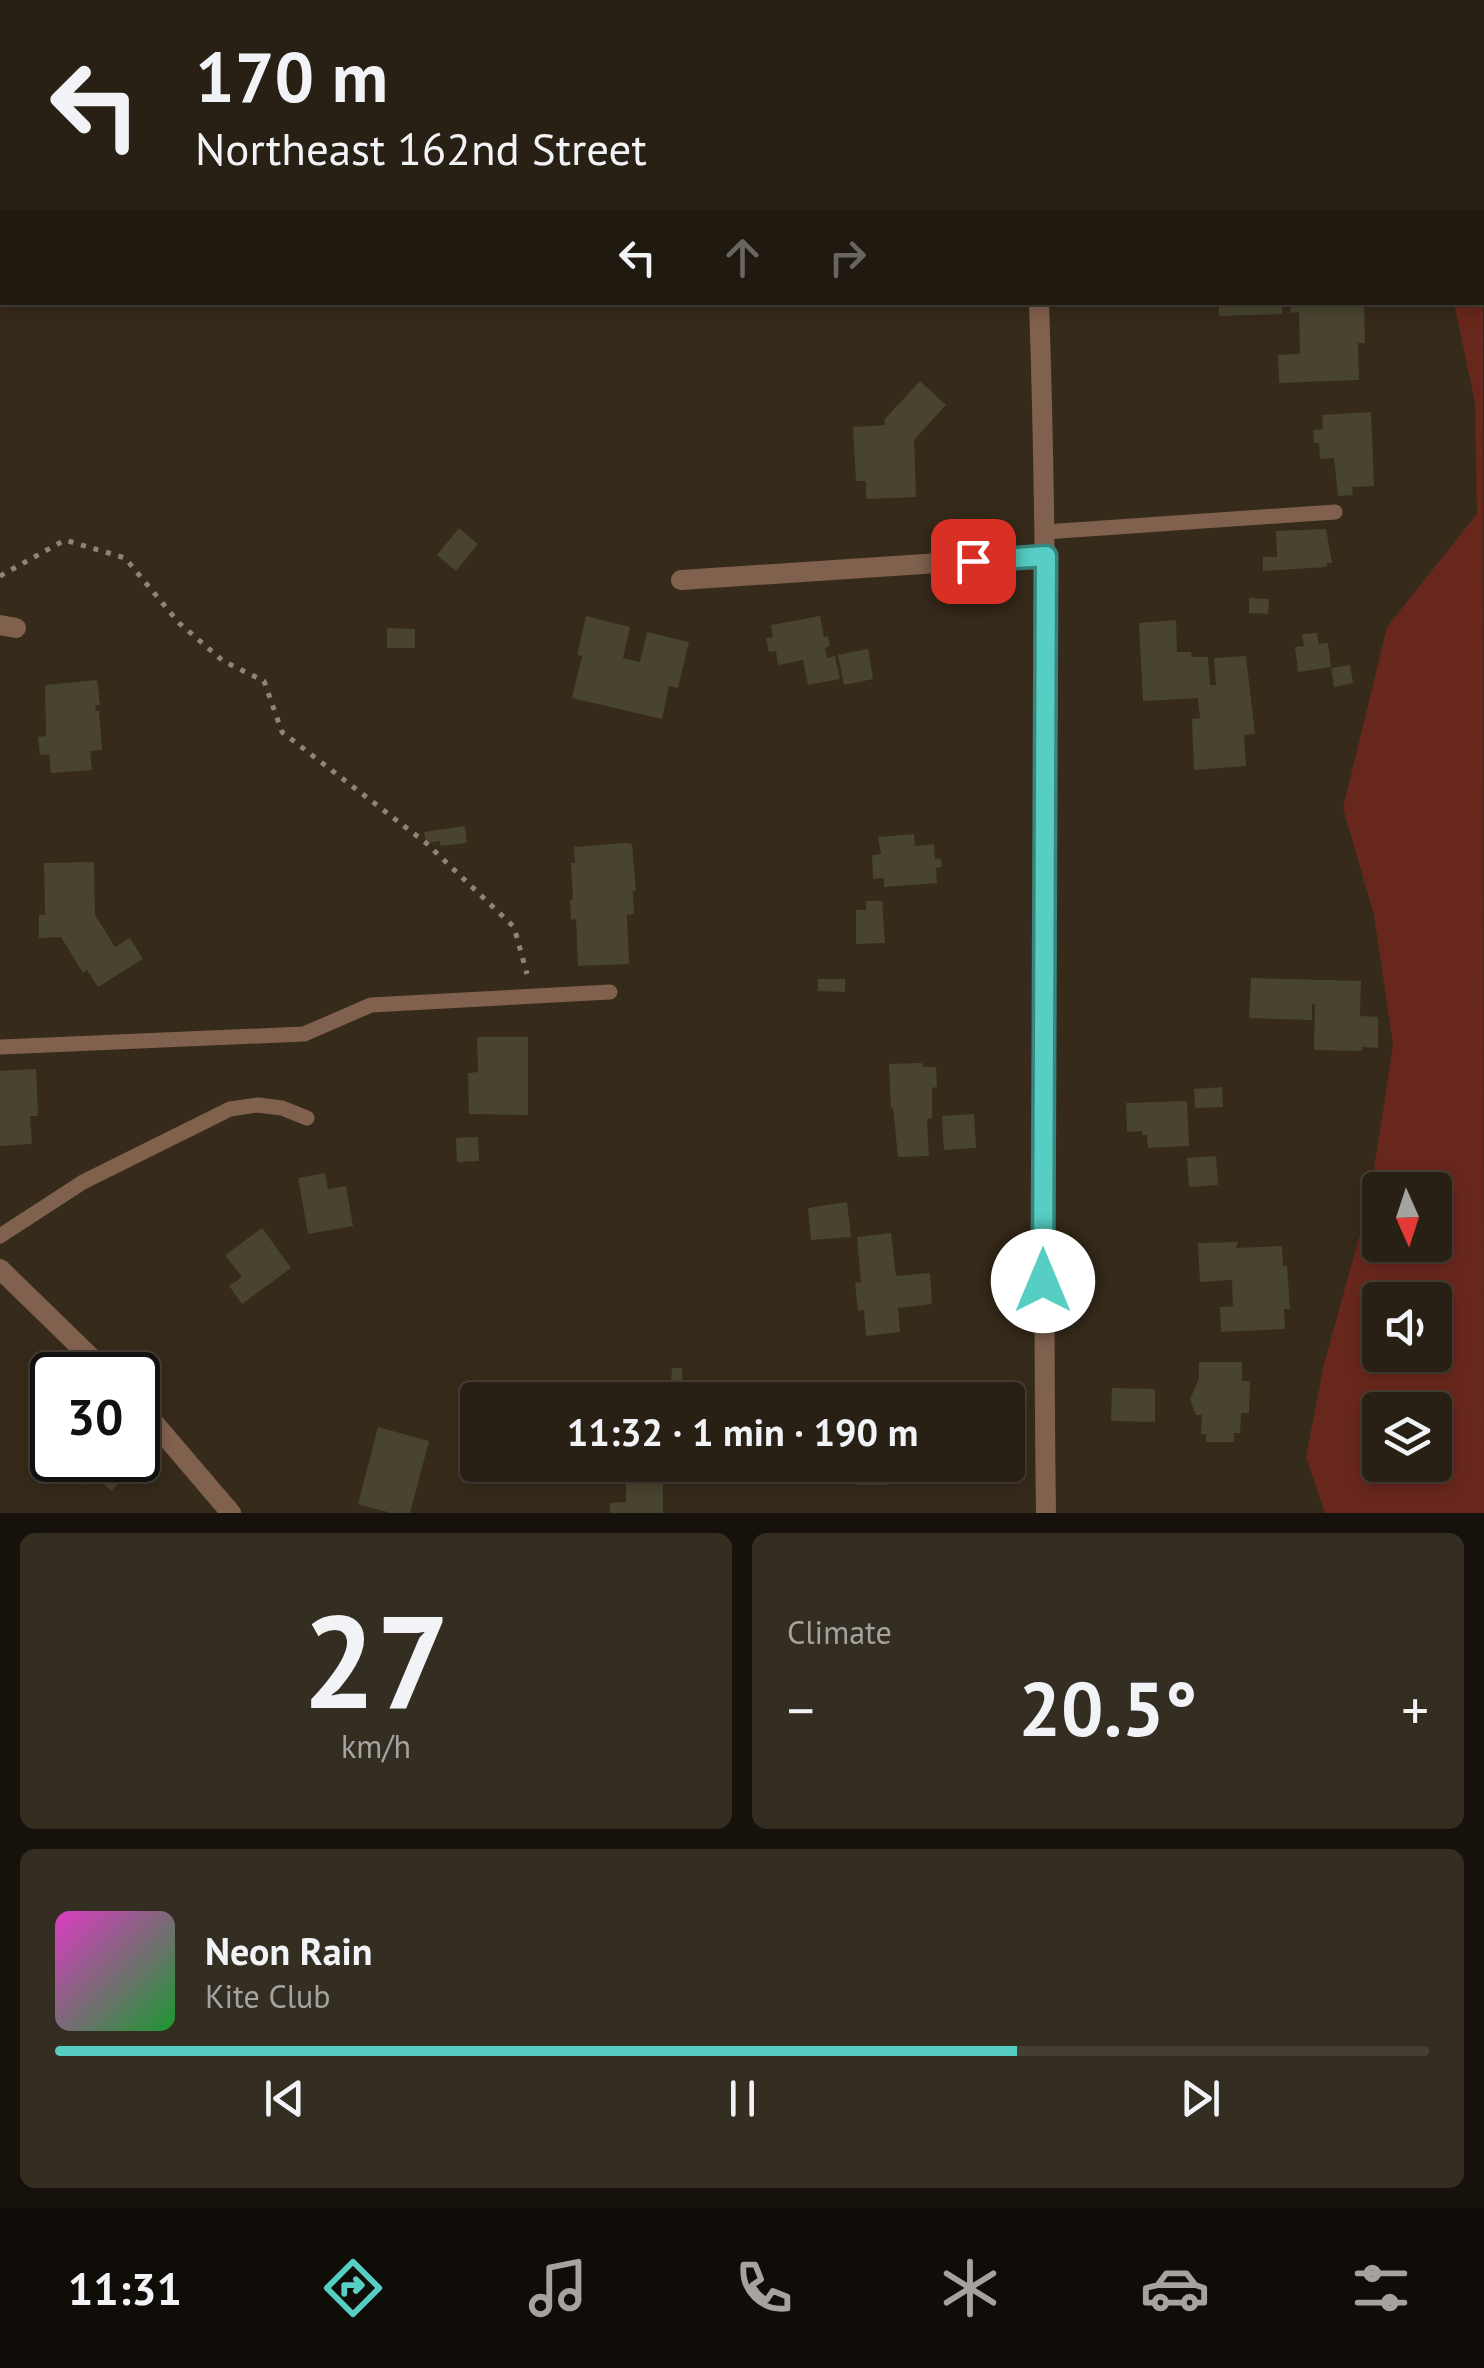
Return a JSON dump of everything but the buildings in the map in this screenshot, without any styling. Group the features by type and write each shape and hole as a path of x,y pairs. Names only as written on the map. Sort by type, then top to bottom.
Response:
{"street":[{"path":"1039,305 1046,556 1046,1513"},
{"path":"681,580 1046,556"},
{"path":"0,1269 85,1352"},
{"path":"160,1430 231,1513"}],"lane":[{"path":"1045,532 1335,512"},
{"path":"0,1046 304,1034 370,1005 610,992"},
{"path":"0,1236 82,1182 230,1110 258,1104 306,1118"}],"path":[{"path":"0,576 65,540 124,558 179,624 223,661 264,681 282,732 426,842 514,927 533,995"}],"shaded area":[{"path":"1454,305 1483,305 1484,1513 1325,1513 1306,1457 1324,1364 1362,1227 1362,1262 1452,1262 1452,1172 1374,1172 1393,1045 1374,915 1343,808 1387,627 1477,514 1475,403"}],"route":[{"path":"973,561 1046,556 1043,1281"}]}
